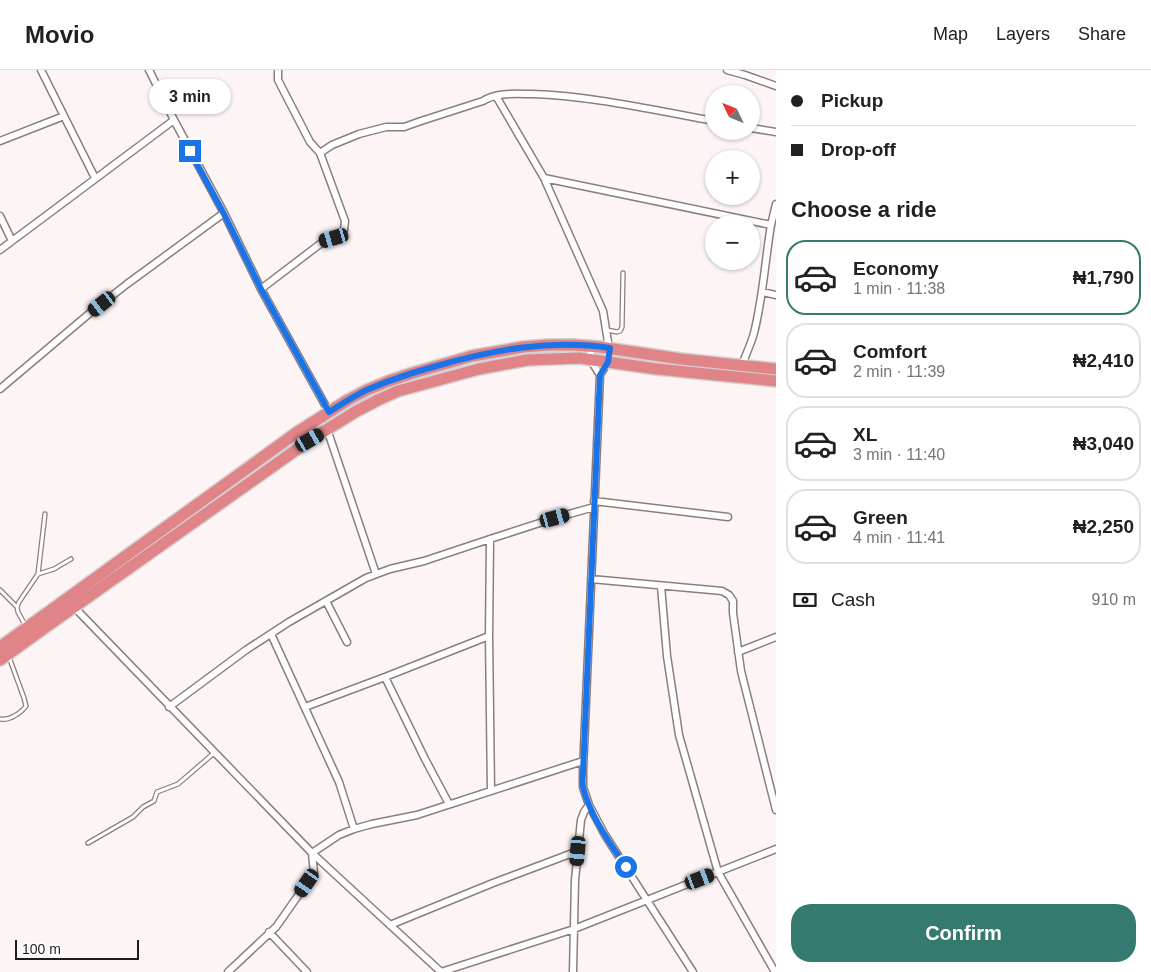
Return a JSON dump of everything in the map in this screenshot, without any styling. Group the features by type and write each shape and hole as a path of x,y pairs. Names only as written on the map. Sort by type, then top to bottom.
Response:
{"highway":[{"path":"3,654 27,627 296,433 367,390 389,381 472,356 523,347 548,345 610,348 681,359 776,369"},
{"path":"3,654 74,607 286,456 355,412 391,394 421,384 503,364 528,360 579,358 776,381"}],"street":[{"path":"41,70 95,178"},
{"path":"149,70 261,289 329,412"},
{"path":"261,289 324,241 334,238 344,230 345,221 320,152 310,142 282,88 278,80 278,70"},
{"path":"727,70 776,86"},
{"path":"320,152 359,134 386,127 404,127 496,96 521,94 558,95 607,101 705,119"},
{"path":"496,96 544,178 603,311 610,348 608,362 600,375 583,787 589,805 605,835 693,972"},
{"path":"0,141 64,116"},
{"path":"0,250 174,120"},
{"path":"760,129 776,132"},
{"path":"544,178 771,225"},
{"path":"742,365 754,334 776,204"},
{"path":"0,389 112,296 224,214"},
{"path":"0,216 12,241"},
{"path":"762,292 776,295"},
{"path":"591,346 590,359 600,375"},
{"path":"327,430 376,574"},
{"path":"169,707 246,650 289,622 366,578 390,569 424,562 594,504 728,517"},
{"path":"490,538 491,791"},
{"path":"591,580 722,591 729,595 733,601 741,671 776,810"},
{"path":"661,586 667,656 679,735 718,872 776,972"},
{"path":"326,601 347,642"},
{"path":"74,607 312,853 441,972 574,929 776,849"},
{"path":"271,634 339,782 354,829"},
{"path":"305,707 489,636"},
{"path":"738,652 776,637"},
{"path":"385,677 424,758 449,804"},
{"path":"312,853 354,829 416,815 583,760"},
{"path":"573,972 575,880 581,820 589,805"},
{"path":"390,925 578,851"},
{"path":"228,972 276,927 314,873 312,853"},
{"path":"269,932 307,972"}],"lane":[{"path":"606,330 617,332 622,328 623,273"},
{"path":"17,607 38,574 45,514"},
{"path":"38,574 54,569 71,558"},
{"path":"0,590 17,607 27,627"},
{"path":"0,720 6,720 23,710 26,706 3,654"},
{"path":"88,843 154,801 157,792 178,784 214,752"}],"route":[{"path":"190,151 261,289 329,412 367,390 389,381 472,356 523,347 548,345 610,348 608,362 600,375 583,787 589,805 605,835 626,867"}]}
